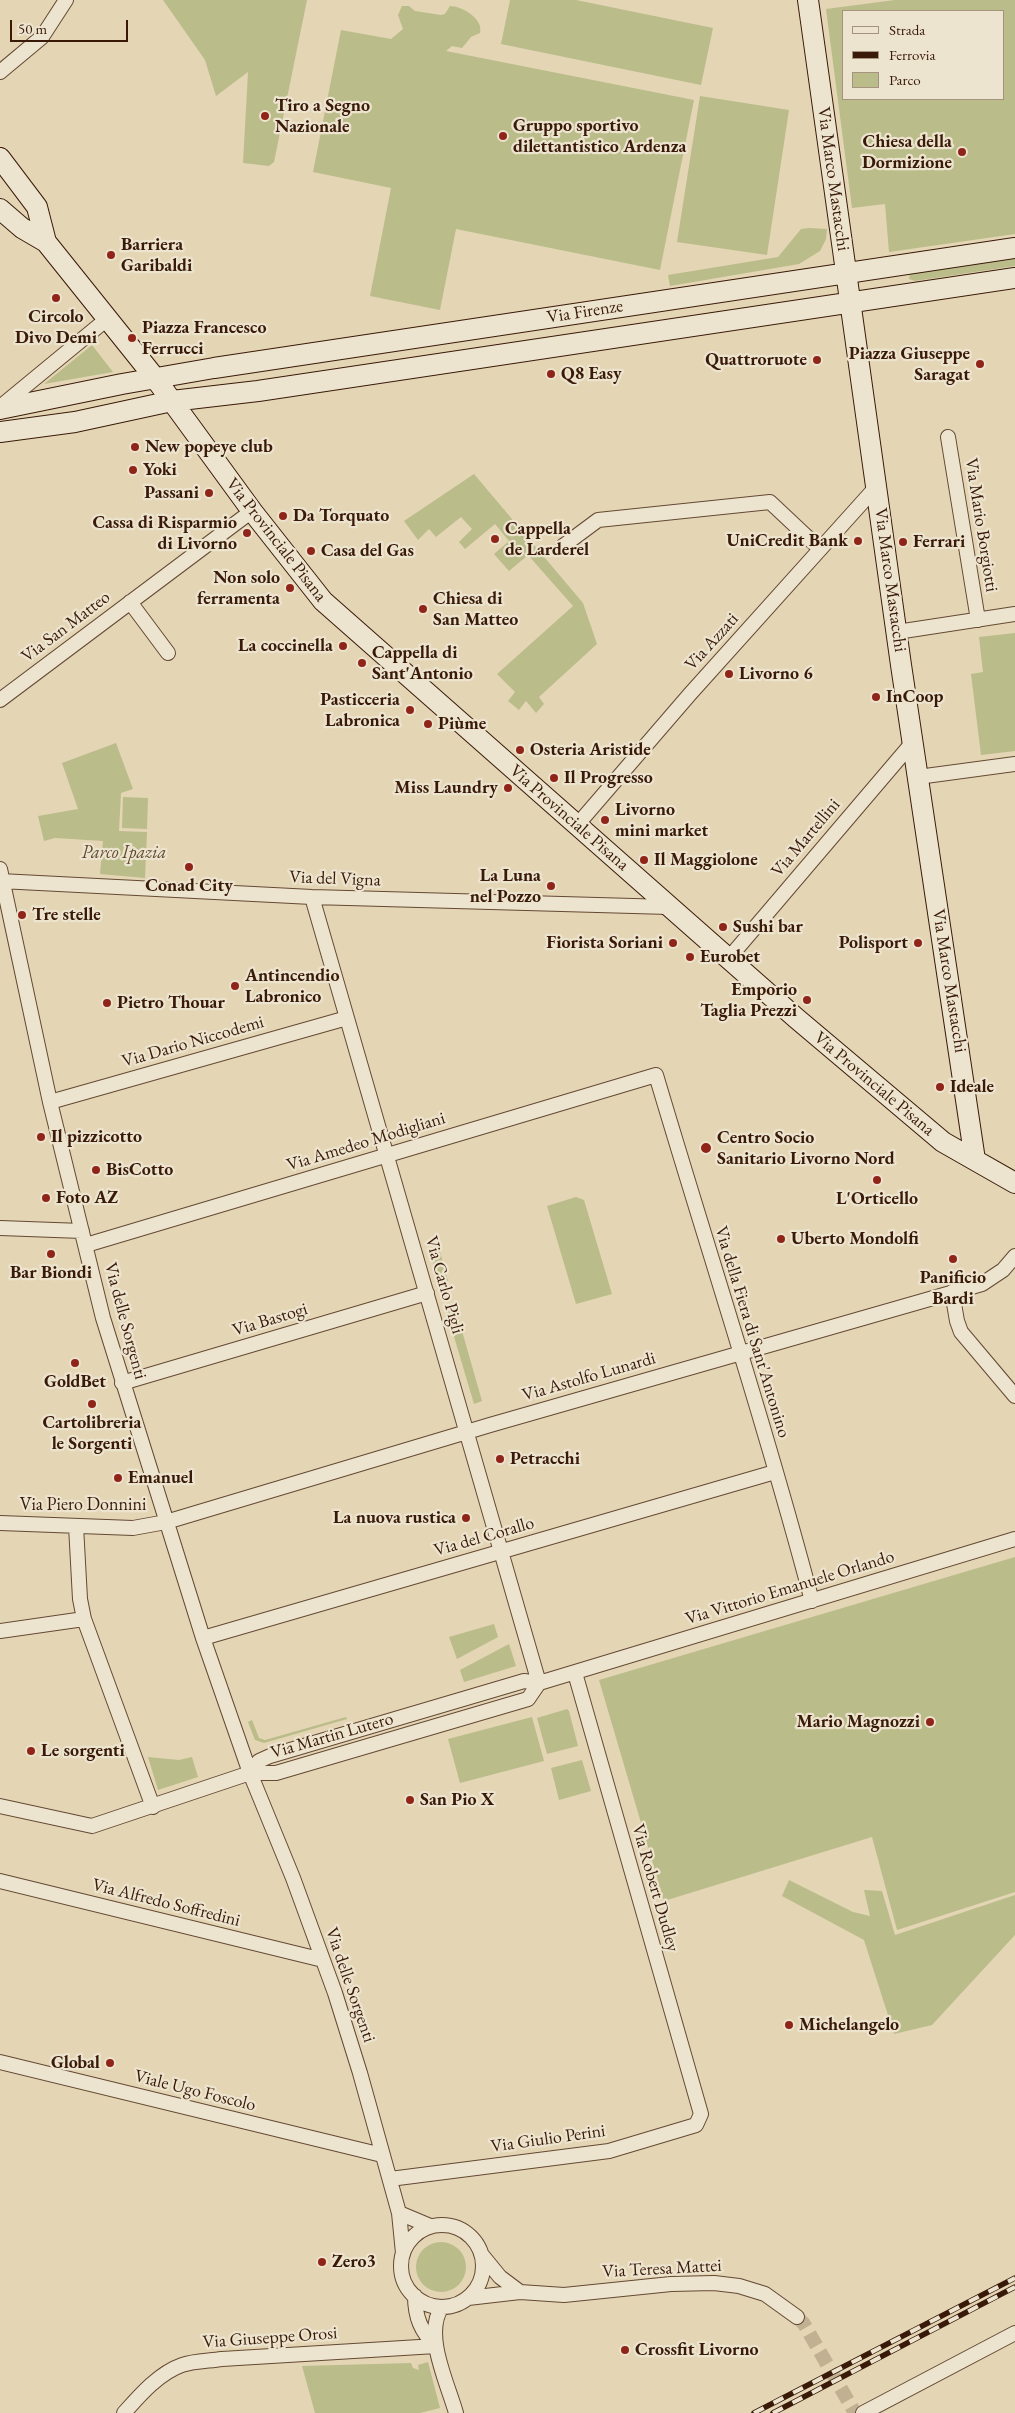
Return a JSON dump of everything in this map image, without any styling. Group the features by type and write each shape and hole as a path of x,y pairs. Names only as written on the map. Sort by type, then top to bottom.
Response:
{"street":[{"path":"0,72 36,44 66,0"},
{"name":"Via Marco Mastacchi","path":"808,0 897,632 975,1160"},
{"path":"0,158 37,207 46,242"},
{"path":"0,209 22,228 46,242"},
{"name":"Via Provinciale Pisana","path":"46,242 155,378 252,512 323,600 578,824 669,907 943,1142 1015,1183"},
{"name":"Via Firenze","path":"155,378 846,272 1015,248"},
{"name":"Via Firenze","path":"172,401 258,391 1015,278"},
{"path":"0,408 107,319"},
{"path":"0,408 155,378"},
{"path":"0,432 58,425 172,401"},
{"name":"Via Mario Borgiotti","path":"948,437 978,620"},
{"name":"Via Azzati","path":"578,824 877,486"},
{"path":"563,546 598,520 770,502 820,549"},
{"name":"Via San Matteo","path":"0,700 252,512"},
{"name":"Via San Matteo","path":"130,602 168,653"},
{"path":"897,632 1015,614"},
{"name":"Via Martellini","path":"728,958 913,742"},
{"path":"918,777 1015,764"},
{"name":"Via del Vigna","path":"1,877 312,897 669,907"},
{"name":"Via delle Sorgenti","path":"1,877 50,1102 96,1290 122,1383 202,1638 250,1774 276,1836 323,1960 360,2073 399,2213 404,2253 401,2261 402,2277 415,2296 415,2309 424,2335 436,2346"},
{"name":"Via Carlo Pigli","path":"312,897 539,1683"},
{"name":"Via Dario Niccodemi","path":"50,1102 347,1018"},
{"name":"Via Amedeo Modigliani","path":"86,1245 656,1075"},
{"name":"Via della Fiera di Sant'Antonino","path":"656,1075 719,1288 742,1352 812,1601"},
{"path":"0,1228 82,1230"},
{"name":"Via Astolfo Lunardi","path":"166,1522 467,1431 988,1282 1003,1270 1015,1256"},
{"path":"952,1292 961,1332 1015,1396"},
{"name":"Via Bastogi","path":"122,1383 427,1293"},
{"name":"Via del Corallo","path":"202,1638 775,1472"},
{"name":"Via Piero Donnini","path":"0,1523 133,1528 166,1522"},
{"path":"76,1526 80,1599 84,1619 153,1807"},
{"name":"Via Vittorio Emanuele Orlando","path":"575,1673 1015,1539"},
{"path":"0,1631 84,1619"},
{"name":"Via Martin Lutero","path":"250,1774 259,1762 270,1756 524,1681 539,1683 575,1673"},
{"name":"Via Robert Dudley","path":"575,1673 701,2114"},
{"name":"Via Martin Lutero","path":"250,1774 276,1773 528,1699 539,1683"},
{"path":"0,1806 92,1826 250,1774"},
{"name":"Via Alfredo Soffredini","path":"0,1881 323,1960"},
{"name":"Viale Ugo Foscolo","path":"0,2062 382,2155"},
{"name":"Via Giulio Perini","path":"390,2179 609,2151 696,2125 701,2114"},
{"path":"399,2213 430,2226 449,2225 464,2231 476,2242 482,2254 500,2277 520,2292"},
{"path":"404,2253 412,2239 430,2226"},
{"path":"415,2296 428,2305 442,2307 451,2306 468,2298 477,2288 483,2275 482,2254"},
{"name":"Via Teresa Mattei","path":"468,2298 520,2292 564,2295 671,2284 723,2284 765,2294 797,2317"},
{"name":"Via delle Sorgenti","path":"442,2307 435,2320 436,2346 456,2413"},
{"path":"864,2413 1015,2333"},
{"name":"Via Giuseppe Orosi","path":"124,2413 152,2384 186,2364 222,2359 436,2346"}],"green space":[{"path":"163,0 307,0 274,162 269,166 243,163 248,72 216,96 205,60"},
{"path":"510,0 576,0 713,28 701,85 501,44"},
{"path":"895,0 1015,0 1015,234 889,252 885,204 852,208 826,9"},
{"name":"Gruppo sportivo dilettantistico Ardenza","path":"402,6 409,6 415,11 441,15 445,14 450,6 460,8 475,18 479,23 480,33 471,37 462,48 452,46 446,51 694,100 660,270 456,229 440,310 370,296 391,188 313,172 341,30 391,39 403,29 398,15"},
{"path":"700,96 789,110 767,255 677,242"},
{"path":"801,229 827,229 826,239 820,251 799,264 670,286 668,275 778,257"},
{"path":"1015,257 1015,266 915,281 909,279 910,273"},
{"path":"92,345 113,372 44,384"},
{"path":"474,474 583,603 597,644 539,697 544,704 536,713 526,701 519,710 508,701 515,692 497,674 573,606 528,555 509,571 494,554 509,541 495,524 465,549 459,542 472,529 461,517 436,537 429,529 418,540 404,521"},
{"path":"1015,633 1015,751 981,755 971,674 983,672 979,637"},
{"name":"Parco Ipazia","path":"116,743 133,789 121,793 119,831 147,832 145,878 100,874 103,841 55,838 44,841 38,816 78,809 62,763"},
{"path":"123,797 148,798 147,829 122,828"},
{"path":"576,1197 584,1200 612,1294 576,1304 547,1206"},
{"path":"439,1248 448,1281 440,1288 430,1251"},
{"path":"454,1303 482,1401 474,1404 447,1313"},
{"path":"1015,1557 1015,1892 897,1930 872,1837 664,1901 599,1680"},
{"path":"494,1624 498,1637 457,1659 449,1637"},
{"path":"509,1644 516,1666 464,1682 460,1670"},
{"path":"567,1709 578,1746 547,1754 537,1718"},
{"path":"346,1717 347,1719 264,1743 255,1740 248,1722 252,1720 259,1738 265,1740"},
{"path":"532,1717 544,1761 460,1783 448,1739"},
{"path":"148,1757 179,1760 192,1757 198,1777 158,1790"},
{"path":"582,1760 591,1791 559,1800 551,1768"},
{"path":"789,1880 853,1912 870,1916 864,1890 882,1891 895,1935 1015,1895 1015,1935 932,2025 894,2034 864,1940 782,1896"},
{"path":"446,2242 459,2249 465,2257 465,2277 459,2285 451,2291 436,2292 423,2285 417,2277 416,2262 423,2249 431,2243"},
{"path":"428,2362 440,2408 420,2413 315,2413 302,2366 411,2363 413,2368 419,2370 418,2365"}],"tunnel":[{"path":"797,2317 804,2324 855,2413"}],"railway":[{"path":"754,2413 1015,2278"},
{"path":"773,2413 1015,2287"}],"place":[{"name":"Tiro a Segno Nazionale","path":"265,116"},
{"name":"Gruppo sportivo dilettantistico Ardenza","path":"503,136"},
{"name":"Chiesa della Dormizione","path":"962,152"},
{"name":"Barriera Garibaldi","path":"111,255"},
{"name":"Circolo Divo Demi","path":"56,298"},
{"name":"Piazza Francesco Ferrucci","path":"132,338"},
{"name":"Quattroruote","path":"817,360"},
{"name":"Piazza Giuseppe Saragat","path":"980,364"},
{"name":"Q8 Easy","path":"551,374"},
{"name":"New popeye club","path":"135,447"},
{"name":"Yoki","path":"133,470"},
{"name":"Passani","path":"209,493"},
{"name":"Da Torquato","path":"283,516"},
{"name":"Cassa di Risparmio di Livorno","path":"247,533"},
{"name":"Cappella de Larderel","path":"495,539"},
{"name":"UniCredit Bank","path":"858,541"},
{"name":"Ferrari","path":"903,542"},
{"name":"Casa del Gas","path":"311,551"},
{"name":"Non solo ferramenta","path":"290,588"},
{"name":"Chiesa di San Matteo","path":"423,609"},
{"name":"La coccinella","path":"343,646"},
{"name":"Cappella di Sant'Antonio","path":"362,663"},
{"name":"Livorno 6","path":"729,674"},
{"name":"InCoop","path":"876,697"},
{"name":"Pasticceria Labronica","path":"410,710"},
{"name":"Piùme","path":"428,724"},
{"name":"Osteria Aristide","path":"520,750"},
{"name":"Il Progresso","path":"554,778"},
{"name":"Miss Laundry","path":"508,788"},
{"name":"Livorno mini market","path":"605,820"},
{"name":"Il Maggiolone","path":"644,860"},
{"name":"Conad City","path":"189,867"},
{"name":"La Luna nel Pozzo","path":"551,886"},
{"name":"Tre stelle","path":"22,915"},
{"name":"Sushi bar","path":"723,927"},
{"name":"Fiorista Soriani","path":"673,943"},
{"name":"Polisport","path":"918,943"},
{"name":"Eurobet","path":"690,957"},
{"name":"Antincendio Labronico","path":"235,986"},
{"name":"Emporio Taglia Prezzi","path":"807,1000"},
{"name":"Pietro Thouar","path":"107,1003"},
{"name":"Ideale","path":"940,1087"},
{"name":"Il pizzicotto","path":"41,1137"},
{"name":"Centro Socio Sanitario Livorno Nord","path":"706,1148"},
{"name":"BisCotto","path":"96,1170"},
{"name":"L'Orticello","path":"877,1180"},
{"name":"Foto AZ","path":"46,1198"},
{"name":"Uberto Mondolfi","path":"781,1239"},
{"name":"Bar Biondi","path":"51,1254"},
{"name":"Panificio Bardi","path":"953,1259"},
{"name":"GoldBet","path":"75,1363"},
{"name":"Cartolibreria le Sorgenti","path":"92,1404"},
{"name":"Petracchi","path":"500,1459"},
{"name":"Emanuel","path":"118,1478"},
{"name":"La nuova rustica","path":"466,1518"},
{"name":"Mario Magnozzi","path":"930,1722"},
{"name":"Le sorgenti","path":"31,1751"},
{"name":"San Pio X","path":"410,1800"},
{"name":"Michelangelo","path":"789,2025"},
{"name":"Global","path":"110,2063"},
{"name":"Zero3","path":"322,2262"},
{"name":"Crossfit Livorno","path":"625,2350"}]}
